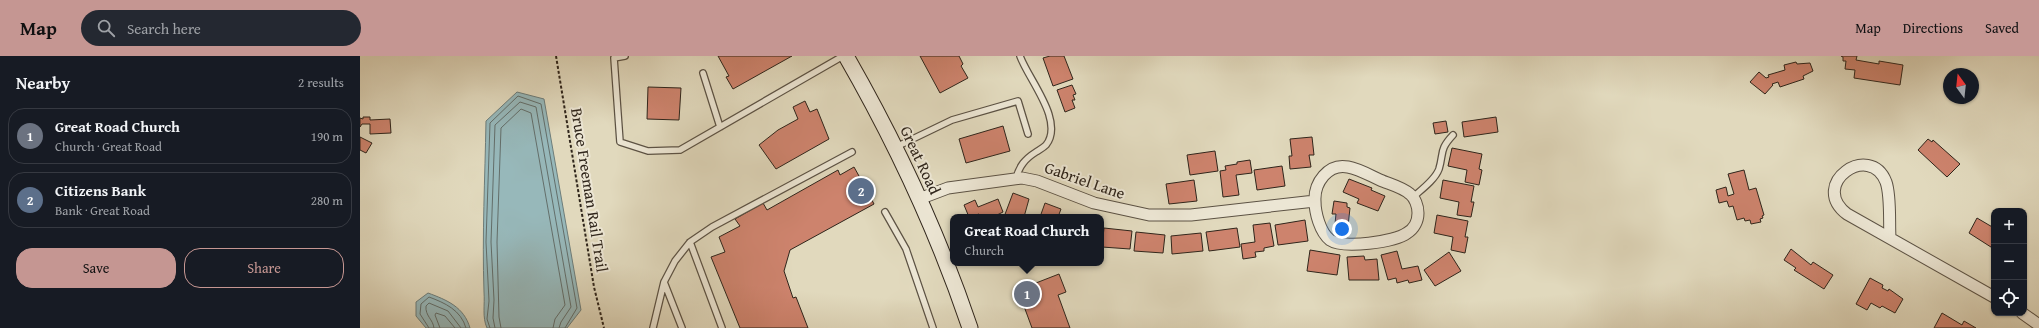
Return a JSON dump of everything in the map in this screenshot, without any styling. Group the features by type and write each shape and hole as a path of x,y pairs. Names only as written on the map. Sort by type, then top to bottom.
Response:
{"main road":[{"name":"Great Road","path":"846,56 880,114 945,256 970,328"}],"street":[{"path":"1890,238 1887,189 1884,178 1876,169 1864,165 1847,169 1836,183 1835,194 1839,206 1847,214 1991,295"},
{"path":"1342,166 1354,169 1403,189 1413,197 1417,206 1418,216 1415,225 1409,232 1400,237 1389,240 1350,245 1336,243 1325,234 1318,217 1315,201 1316,191 1323,176 1333,169 1342,166"},
{"name":"Gabriel Lane","path":"918,199 948,188 1016,178 1038,181 1084,200 1116,210 1164,216 1202,214 1315,201"},
{"path":"2026,316 2039,325"}],"lane":[{"path":"625,56 614,58 620,142 648,151 680,150 843,56"},
{"path":"1016,178 1019,167 1029,156 1045,145 1050,137 1051,124 1048,109 1027,72 1020,56"},
{"path":"703,73 720,127"},
{"path":"895,147 952,120 1018,101 1028,134"},
{"path":"1413,197 1431,181 1439,170 1444,144 1453,135"},
{"path":"653,328 664,282 675,261 690,242 712,227 852,152"},
{"path":"885,212 906,249 933,328"},
{"path":"690,242 722,328"},
{"path":"664,282 682,328"}],"path":[{"name":"Bruce Freeman Rail Trail","path":"556,56 594,287 604,328"}],"water":[{"path":"517,92 544,99 581,310 567,328 487,328 485,324 483,249 486,121"},
{"path":"428,293 442,298 454,305 464,315 470,328 426,328 416,316 416,302"}],"building":[{"path":"718,56 792,56 733,89 726,77 729,76"},
{"path":"920,56 959,56 963,64 961,66 968,78 940,93"},
{"path":"1050,56 1064,56 1073,79 1053,86 1043,58"},
{"path":"1841,56 1857,56 1856,60 1879,64 1879,61 1903,65 1900,85 1854,78 1855,70 1845,69 1846,61 1843,61 1843,57"},
{"path":"1796,62 1797,64 1810,63 1813,71 1803,76 1804,79 1780,87 1778,82 1772,84 1773,85 1765,94 1750,82 1759,72 1766,78 1769,77 1768,75 1785,70 1784,65"},
{"path":"1072,85 1076,94 1073,95 1075,100 1072,100 1075,108 1065,112 1057,90"},
{"path":"648,87 681,88 679,120 647,119"},
{"path":"805,101 810,112 817,109 829,139 776,169 759,145 778,130 798,119 793,107"},
{"path":"363,117 370,117 370,120 390,119 391,133 370,134 370,124 362,124 360,127 360,118 363,119"},
{"path":"1496,117 1498,132 1464,137 1462,122"},
{"path":"1446,121 1448,132 1435,134 1433,123"},
{"path":"1003,126 1010,151 966,163 959,139"},
{"path":"360,137 372,143 366,153 360,150"},
{"path":"1312,137 1314,155 1309,155 1311,167 1290,169 1289,156 1292,156 1290,139"},
{"path":"1928,139 1932,142 1933,140 1960,164 1947,177 1918,150"},
{"path":"1452,148 1482,154 1479,169 1482,170 1479,185 1465,182 1467,170 1448,166"},
{"path":"1215,151 1218,171 1190,175 1187,155"},
{"path":"1250,160 1252,173 1236,175 1239,195 1223,197 1220,171 1226,170 1225,166"},
{"path":"1282,166 1285,186 1257,190 1254,170"},
{"path":"854,167 864,185 866,184 869,190 867,191 874,204 790,250 784,271 793,298 796,297 808,328 740,328 711,257 725,252 719,237 740,226 735,219 763,203 767,210 838,170 840,175"},
{"path":"1744,170 1749,190 1756,188 1764,215 1762,216 1763,218 1760,219 1761,222 1751,224 1750,220 1745,221 1744,218 1737,220 1733,206 1729,207 1727,201 1719,203 1716,190 1726,187 1728,196 1734,194 1728,174"},
{"path":"1349,179 1372,188 1371,190 1385,196 1378,211 1357,203 1359,199 1343,192"},
{"path":"1194,180 1197,201 1169,204 1166,184"},
{"path":"1443,180 1474,186 1471,202 1474,202 1471,217 1457,215 1459,202 1440,198"},
{"path":"1013,193 1029,199 1025,214 1005,214"},
{"path":"998,199 1003,212 999,214 968,214 964,205 975,200 978,207"},
{"path":"1334,201 1347,203 1347,207 1350,208 1347,235 1334,233 1336,214 1332,214"},
{"path":"1045,203 1061,209 1059,214 1041,214"},
{"path":"1437,215 1468,221 1465,237 1468,237 1465,253 1451,250 1453,237 1434,233"},
{"path":"1977,218 1991,226 1991,247 1969,233"},
{"path":"1305,220 1308,241 1278,245 1275,225"},
{"path":"1270,223 1274,246 1264,248 1264,251 1255,252 1256,257 1243,259 1241,244 1255,242 1253,225"},
{"path":"1104,228 1132,231 1130,249 1104,247"},
{"path":"1237,228 1240,247 1209,251 1206,232"},
{"path":"1136,232 1165,235 1163,253 1134,251"},
{"path":"1201,233 1203,251 1172,254 1171,236"},
{"path":"1791,249 1811,265 1813,262 1833,275 1824,289 1794,270 1796,268 1784,260"},
{"path":"1310,250 1340,255 1337,275 1307,271"},
{"path":"1397,251 1402,269 1418,266 1422,280 1409,283 1408,280 1397,283 1396,278 1388,280 1381,255"},
{"path":"1449,252 1461,271 1435,286 1424,270"},
{"path":"1364,256 1365,260 1377,259 1379,280 1349,280 1347,257"},
{"path":"1059,274 1066,292 1058,295 1070,328 1032,328 1018,290"},
{"path":"1870,278 1883,285 1882,288 1888,291 1889,289 1903,299 1895,313 1882,306 1880,308 1871,303 1867,310 1856,304"},
{"path":"1942,313 1962,325 1964,321 1976,328 1934,328"}],"place":[{"name":"Citizens Bank","path":"861,191"},
{"name":"Great Road Church","path":"1027,294"}]}
